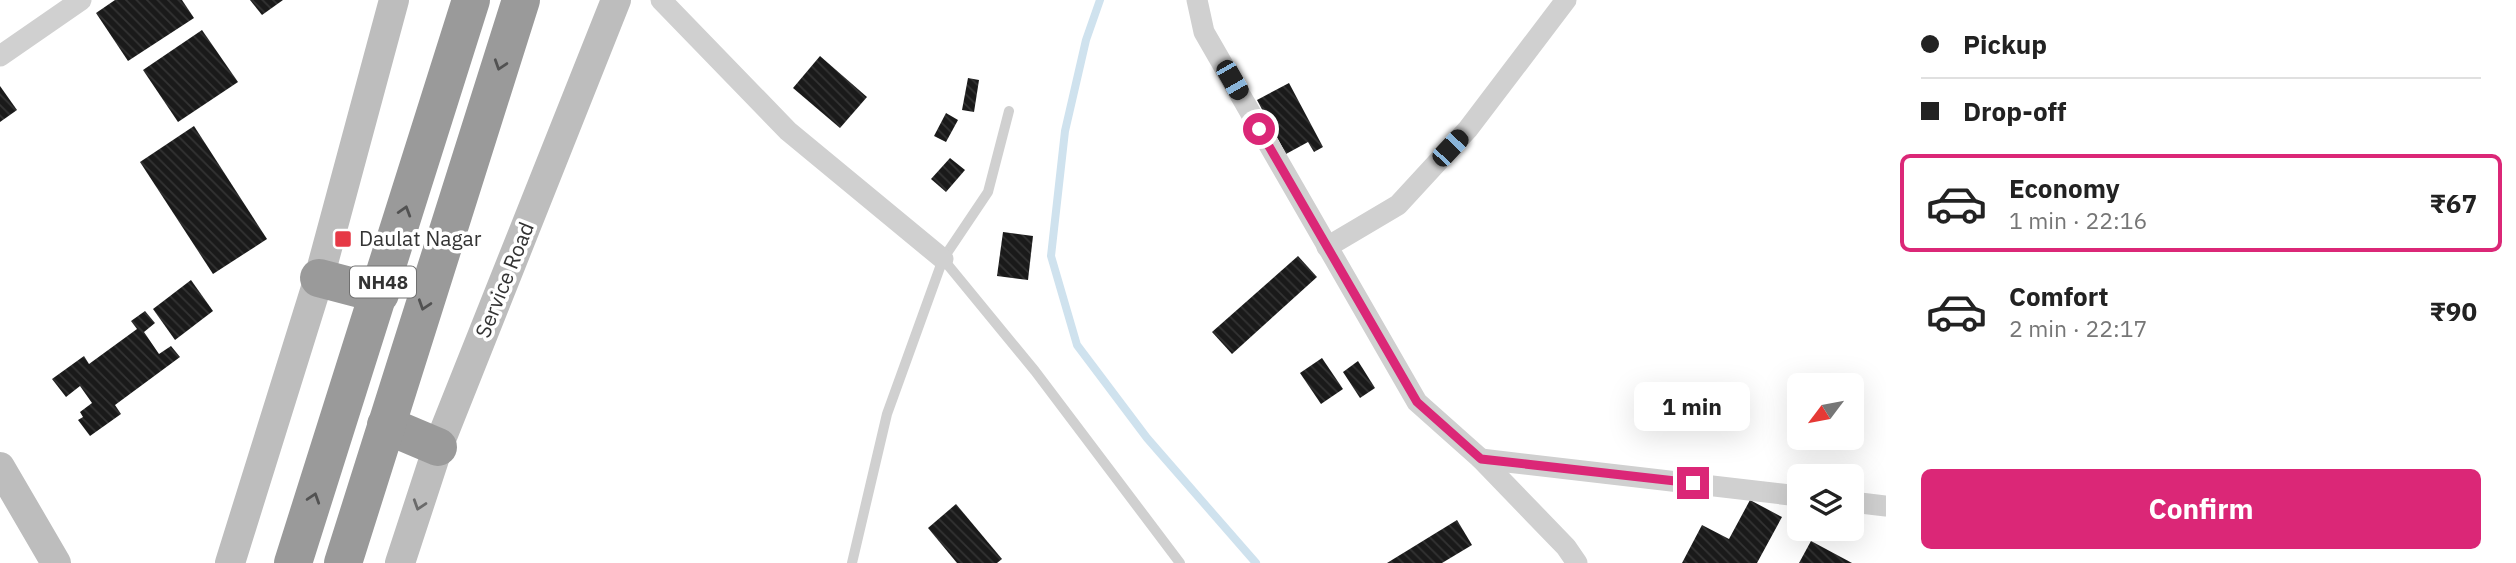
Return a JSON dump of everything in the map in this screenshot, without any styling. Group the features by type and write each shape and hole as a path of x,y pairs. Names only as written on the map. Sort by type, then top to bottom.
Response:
{"highway":[{"name":"NH48","path":"293,563 471,0"},
{"name":"NH48","path":"343,563 521,0"},
{"path":"319,278 380,294"},
{"path":"386,425 439,447"}],"street":[{"path":"0,56 81,0"},
{"path":"230,563 319,278 394,0"},
{"name":"Service Road","path":"400,563 439,447 616,0"},
{"path":"661,0 788,131 943,259"},
{"path":"1197,0 1204,32 1417,402 1481,459 1566,547 1577,563"},
{"path":"1327,247 1398,205 1468,129 1566,0"},
{"path":"1481,459 1787,495"},
{"path":"0,467 51,561"},
{"path":"1864,503 1886,506"}],"lane":[{"path":"852,563 887,414 943,259 988,192 1009,111"},
{"path":"943,259 1035,371 1180,563"}],"building":[{"path":"115,0 182,0 194,18 128,61 96,13"},
{"path":"250,0 283,0 262,15"},
{"path":"202,30 238,82 178,122 143,70"},
{"path":"820,56 867,97 840,128 793,88"},
{"path":"968,78 979,80 974,112 962,110"},
{"path":"1289,83 1323,147 1314,152 1308,142 1286,154 1257,100"},
{"path":"0,86 17,110 0,122"},
{"path":"946,113 958,120 946,142 934,136"},
{"path":"194,126 267,239 213,274 140,162"},
{"path":"950,158 965,170 946,192 931,179"},
{"path":"1003,232 1033,236 1028,280 997,276"},
{"path":"1298,256 1317,277 1232,354 1212,332"},
{"path":"191,280 213,311 175,340 153,309"},
{"path":"145,311 155,323 144,332 159,354 171,346 180,357 115,405 121,414 90,436 78,420 83,417 80,412 92,403 80,386 66,397 52,379 84,356 89,364 137,329 131,321"},
{"path":"1322,358 1343,389 1321,404 1300,373"},
{"path":"1358,361 1375,388 1360,398 1343,372"},
{"path":"1750,500 1782,517 1757,563 1682,563 1702,525 1729,539"},
{"path":"956,504 1002,559 997,563 957,563 928,528"},
{"path":"1457,520 1472,545 1442,563 1387,563"},
{"path":"1811,541 1852,563 1799,563"}],"waterway":[{"path":"1100,0 1086,40 1065,131 1051,256 1077,345 1147,438 1256,563"}],"place":[{"name":"Daulat Nagar","path":"343,239"}],"route":[{"path":"1259,129 1417,402 1481,459 1693,483"}]}
